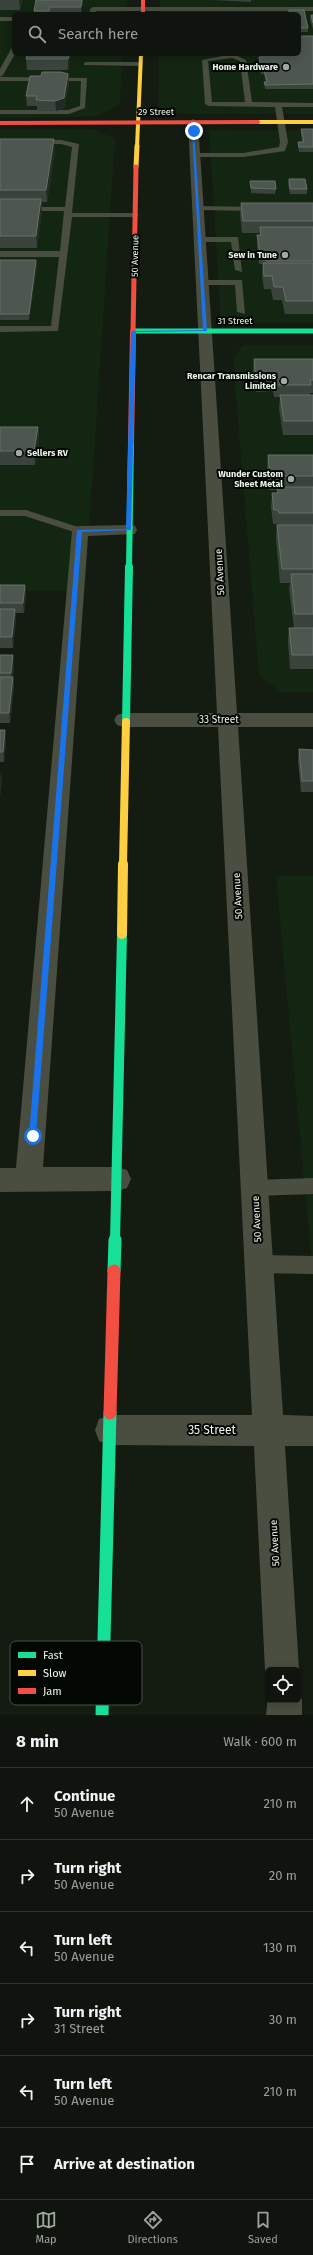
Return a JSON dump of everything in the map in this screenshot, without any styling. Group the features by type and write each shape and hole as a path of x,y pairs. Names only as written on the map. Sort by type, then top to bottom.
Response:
{"main road":[{"name":"50 Avenue","path":"104,1641 116,1179 137,122 141,56"},
{"name":"29 Street","path":"0,123 313,122"},
{"name":"31 Street","path":"134,331 313,331"},
{"name":"50 Avenue","path":"102,1705 102,1715"}],"street":[{"name":"50 Avenue","path":"193,122 260,1264 282,1667"},
{"path":"29,1179 80,530 129,530"},
{"name":"33 Street","path":"124,720 313,720"},
{"path":"0,1180 116,1179"},
{"name":"35 Street","path":"110,1430 313,1431"},
{"path":"284,1703 284,1715"}],"lane":[{"path":"264,0 266,11"},
{"path":"93,12 94,9 143,8 266,11 313,9"},
{"path":"0,19 12,19"},
{"path":"0,75 12,53"},
{"path":"0,112 69,112 83,107 87,56"},
{"path":"227,56 205,60 209,104 313,105"},
{"path":"234,56 243,60 249,104"},
{"path":"86,64 140,64"},
{"path":"0,79 85,79"},
{"path":"278,104 301,98 313,98"},
{"path":"194,155 243,155 282,149 287,142 281,122 278,104"},
{"path":"0,142 61,142 76,146 55,329 0,329"},
{"path":"197,208 266,209"},
{"path":"0,209 135,215"},
{"path":"199,239 235,239 239,270"},
{"path":"0,254 64,254"},
{"path":"202,282 239,282 242,312"},
{"path":"0,513 26,513 80,530"},
{"path":"255,1188 313,1186"},
{"path":"260,1264 313,1265"}],"shaded area":[{"path":"0,0 127,0 125,12 12,12 12,56 122,56 120,104 98,116 0,118"},
{"path":"160,0 313,0 313,114 184,114 158,108 159,56 301,56 301,12 159,12"},
{"path":"0,129 91,129 115,138 85,591 0,591"},
{"path":"209,130 313,131 313,323 221,323"},
{"path":"243,345 313,345 313,692 281,692 259,676 233,359"},
{"path":"276,876 313,876 313,1277"}],"building":[{"path":"36,0 82,0 81,7 50,7 49,11 34,11"},
{"path":"289,10 304,10 308,28 301,28 301,12 289,12"},
{"name":"Home Hardware","path":"301,36 313,36 313,84 265,85 264,82 267,82 264,70 261,70 259,57 301,56"},
{"path":"27,56 69,56 68,59 26,59"},
{"path":"42,72 61,72 68,74 64,98 55,101 36,100 37,96 26,96 30,76 41,76"},
{"path":"301,129 313,129 313,147 299,147 298,142 304,142"},
{"path":"0,139 54,139 46,190 0,190"},
{"path":"289,179 305,179 307,189 290,189"},
{"path":"250,181 275,181 276,189 251,188"},
{"path":"0,199 41,199 36,236 0,236"},
{"path":"241,203 313,203 313,221 243,221"},
{"name":"Sew in Tune","path":"260,227 313,227 313,261 266,261 265,252 260,252 257,235 261,235"},
{"path":"0,260 36,260 29,314 0,314"},
{"path":"263,263 313,263 313,301 286,301 283,287 274,287 272,276 264,276"},
{"path":"254,359 313,359 313,380 310,380 311,385 275,385 274,379 256,379"},
{"path":"280,395 313,395 313,421 284,421"},
{"path":"0,427 38,427 34,451 0,451"},
{"path":"268,455 313,455 313,476 270,476"},
{"path":"277,487 313,487 313,513 279,513 278,510 274,510 272,493 278,493"},
{"path":"277,525 313,525 313,569 282,569"},
{"path":"291,574 313,574 313,614 295,614"},
{"path":"0,585 25,585 23,603 0,603"},
{"path":"0,609 15,609 12,637 0,637"},
{"path":"289,628 313,628 313,655 292,655"},
{"path":"0,655 13,655 11,673 0,673"},
{"path":"0,677 13,677 9,713 0,713"},
{"path":"0,730 5,730 3,752 0,752"},
{"path":"299,749 313,750 313,781 302,781"}],"traffic: fast":[{"path":"133,331 313,331"},
{"path":"126,722 131,443"},
{"path":"114,1271 122,934"},
{"path":"104,1641 110,1413"},
{"path":"102,1705 102,1715"}],"traffic: slow":[{"path":"136,167 141,56"},
{"path":"258,122 313,122"},
{"path":"122,934 126,722"}],"traffic: jam":[{"path":"143,0 143,12"},
{"path":"0,123 258,122"},
{"path":"131,443 136,167"},
{"path":"110,1413 114,1271"}],"place":[{"name":"Home Hardware","path":"286,67"},
{"name":"Sew in Tune","path":"285,255"},
{"name":"Rencar Transmissions Limited","path":"284,381"},
{"name":"Sellers RV","path":"19,453"},
{"name":"Wunder Custom Sheet Metal","path":"291,479"}],"route":[{"path":"33,1136 80,530 129,530 134,331 205,331 197,208 194,131"}]}
